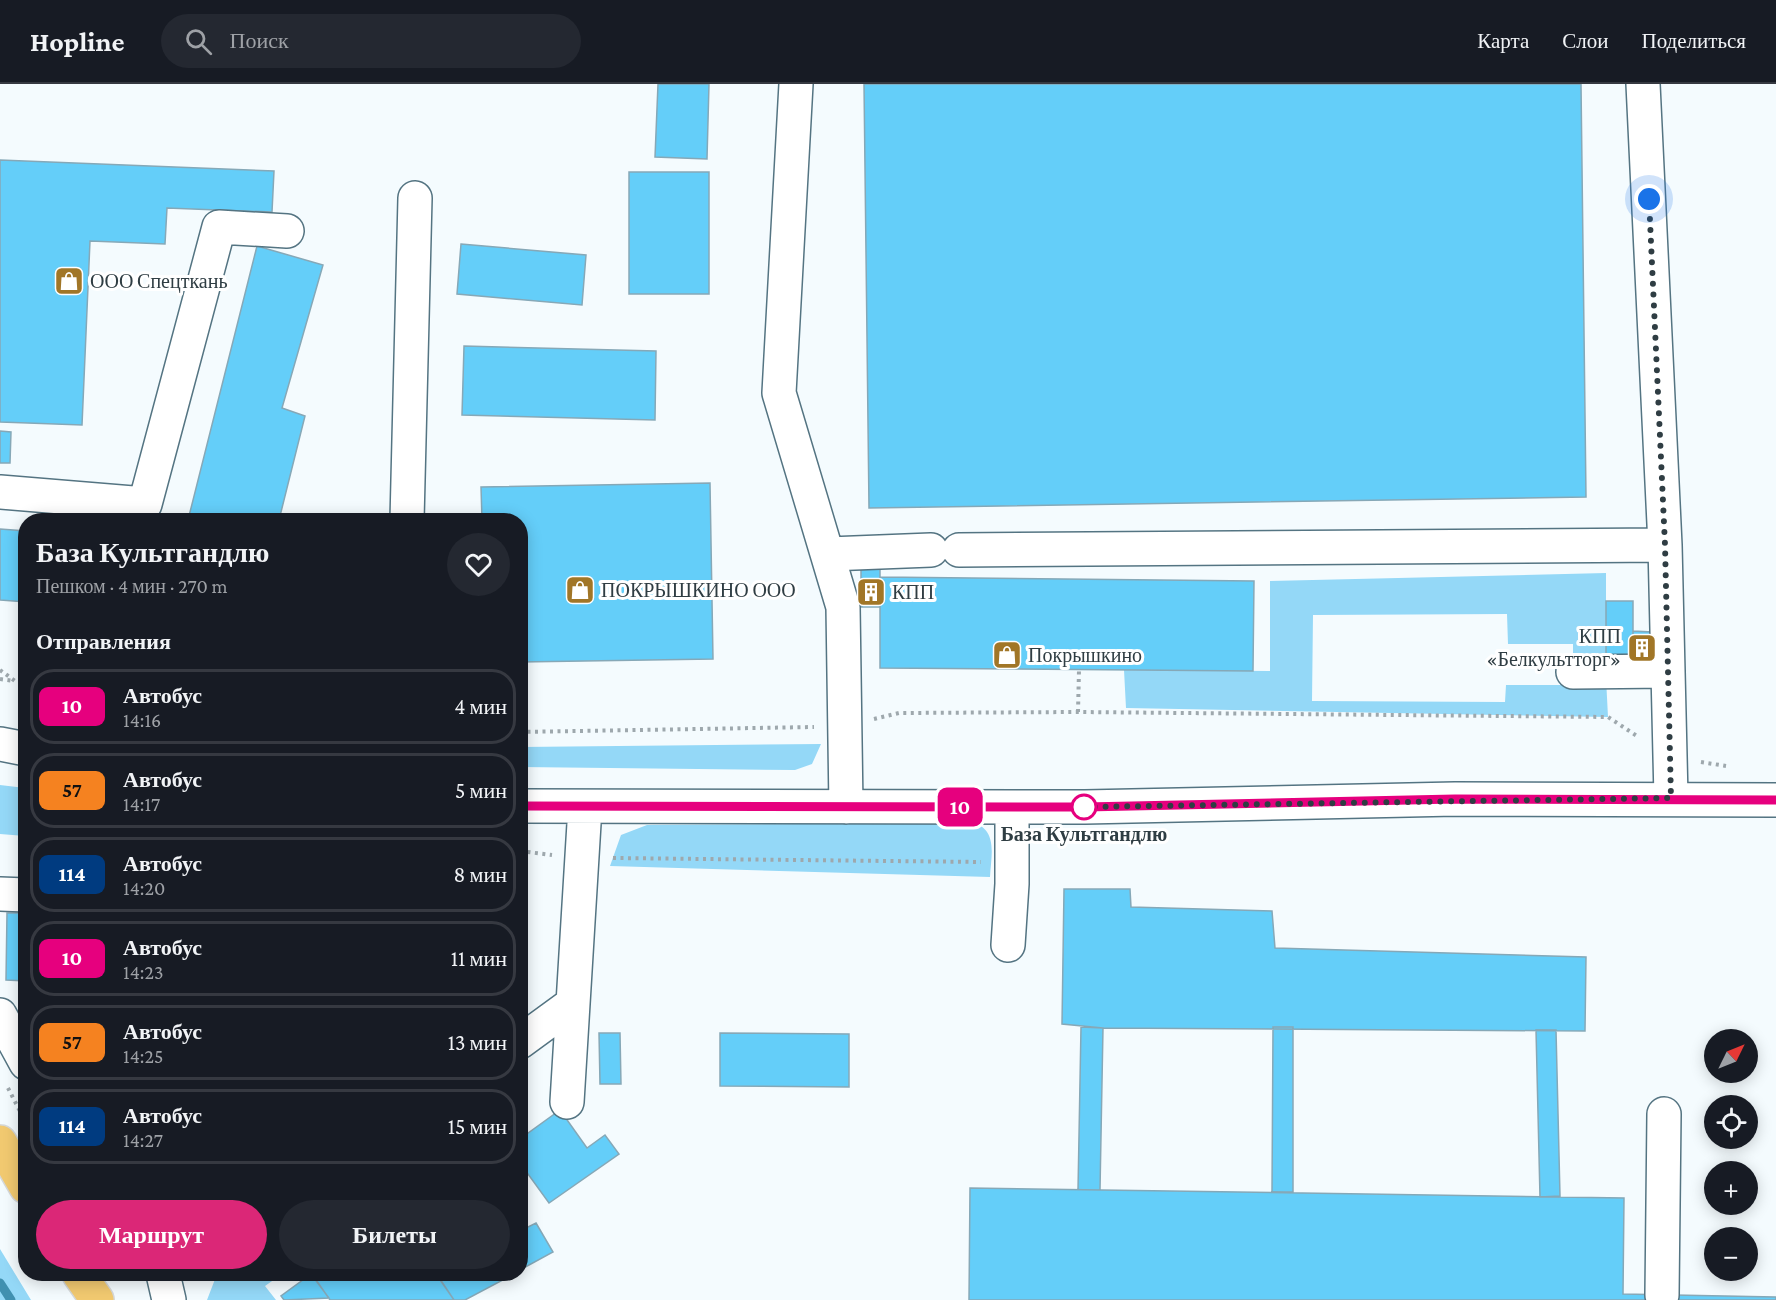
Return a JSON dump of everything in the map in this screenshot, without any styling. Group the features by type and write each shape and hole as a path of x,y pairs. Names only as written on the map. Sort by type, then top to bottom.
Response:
{"main road":[{"path":"0,1142 18,1173"},
{"path":"84,1281 97,1300"}],"street":[{"path":"796,84 779,393 843,607 846,807"},
{"path":"1643,84 1665,545 1671,798"},
{"path":"408,513 415,198"},
{"path":"0,492 145,504 219,227 287,231"},
{"path":"829,554 945,550 1665,545"},
{"path":"1573,672 1668,671"},
{"path":"0,744 18,747"},
{"path":"528,806 1012,807 1671,798 1776,800"},
{"path":"567,1102 580,859 585,807"},
{"path":"1008,945 1012,807"},
{"path":"0,894 18,895"},
{"path":"528,1036 572,1004"},
{"path":"0,1015 15,1073"},
{"path":"1662,1295 1665,1114"},
{"path":"165,1281 169,1300"}],"path":[{"path":"0,670 15,681"},
{"path":"1078,712 1079,670"},
{"path":"0,679 18,681"},
{"path":"528,732 844,727 899,713 1078,712 1608,717 1670,757 1729,767"},
{"path":"528,852 580,859 1011,862"}],"shaded area":[{"path":"1606,573 1606,667 1573,668 1573,644 1508,644 1507,614 1313,615 1312,701 1505,702 1506,685 1573,685 1606,678 1608,717 1126,708 1124,670 1270,671 1270,581"},
{"path":"821,744 812,764 795,770 528,767 528,747"},
{"path":"0,785 18,787 18,835 0,834"},
{"path":"975,823 987,832 992,846 990,877 610,866 621,835 647,825"},
{"path":"0,1249 31,1300 0,1300"},
{"path":"214,1281 272,1281 265,1286 276,1300 207,1300"}],"building":[{"path":"658,84 709,84 707,159 655,157"},
{"path":"864,84 1581,84 1586,497 869,508"},
{"path":"0,160 274,171 272,212 167,208 165,244 90,241 82,425 0,422"},
{"path":"629,172 709,172 709,294 629,294"},
{"path":"461,244 586,255 582,305 457,294"},
{"path":"257,246 323,265 282,408 305,416 281,513 190,513"},
{"path":"464,346 656,351 655,420 462,415"},
{"path":"0,431 11,432 10,463 0,463"},
{"path":"710,483 713,659 528,662 528,513 482,513 481,487"},
{"path":"0,529 18,530 18,601 0,600"},
{"name":"КПП","path":"861,567 880,568 880,607 861,607"},
{"path":"880,577 1254,581 1253,671 880,668"},
{"path":"1606,601 1633,601 1633,656 1606,656"},
{"name":"КПП «Белкультторг»","path":"1633,631 1652,632 1652,657 1633,656"},
{"path":"1064,889 1130,889 1131,907 1272,911 1275,948 1586,957 1585,1031 1103,1028 1062,1024"},
{"path":"7,913 18,913 18,981 6,980"},
{"path":"1081,1027 1103,1028 1100,1190 1078,1190"},
{"path":"1273,1027 1293,1027 1293,1192 1272,1192"},
{"path":"1536,1030 1556,1030 1560,1196 1540,1197"},
{"path":"599,1033 620,1033 621,1084 600,1084"},
{"path":"720,1033 849,1034 849,1087 720,1086"},
{"path":"560,1110 587,1148 605,1135 619,1154 549,1203 528,1174 528,1133"},
{"path":"970,1188 1624,1198 1623,1294 1776,1297 1776,1300 969,1300"},
{"path":"970,1188 1624,1198 1623,1294 1776,1297 1776,1300 969,1300"},
{"path":"536,1223 553,1252 528,1266 528,1227"},
{"path":"301,1281 316,1281 329,1298 284,1300 281,1296"},
{"path":"317,1281 441,1281 454,1300 330,1300"},
{"path":"441,1281 501,1281 465,1300 454,1300"}],"waterway":[{"path":"0,1283 11,1300"}],"bus line":[{"name":"10","path":"528,806 1085,807 1455,799 1776,800"}],"place":[{"name":"ООО Спецткань","path":"69,281"},
{"name":"ПОКРЫШКИНО ООО","path":"580,590"},
{"name":"КПП","path":"871,592"},
{"name":"КПП «Белкультторг»","path":"1642,648"},
{"name":"Покрышкино","path":"1007,655"},
{"name":"База Культгандлю","path":"1084,807"}],"route":[{"path":"1084,807 1455,799 1671,798 1665,545 1649,199"}]}
